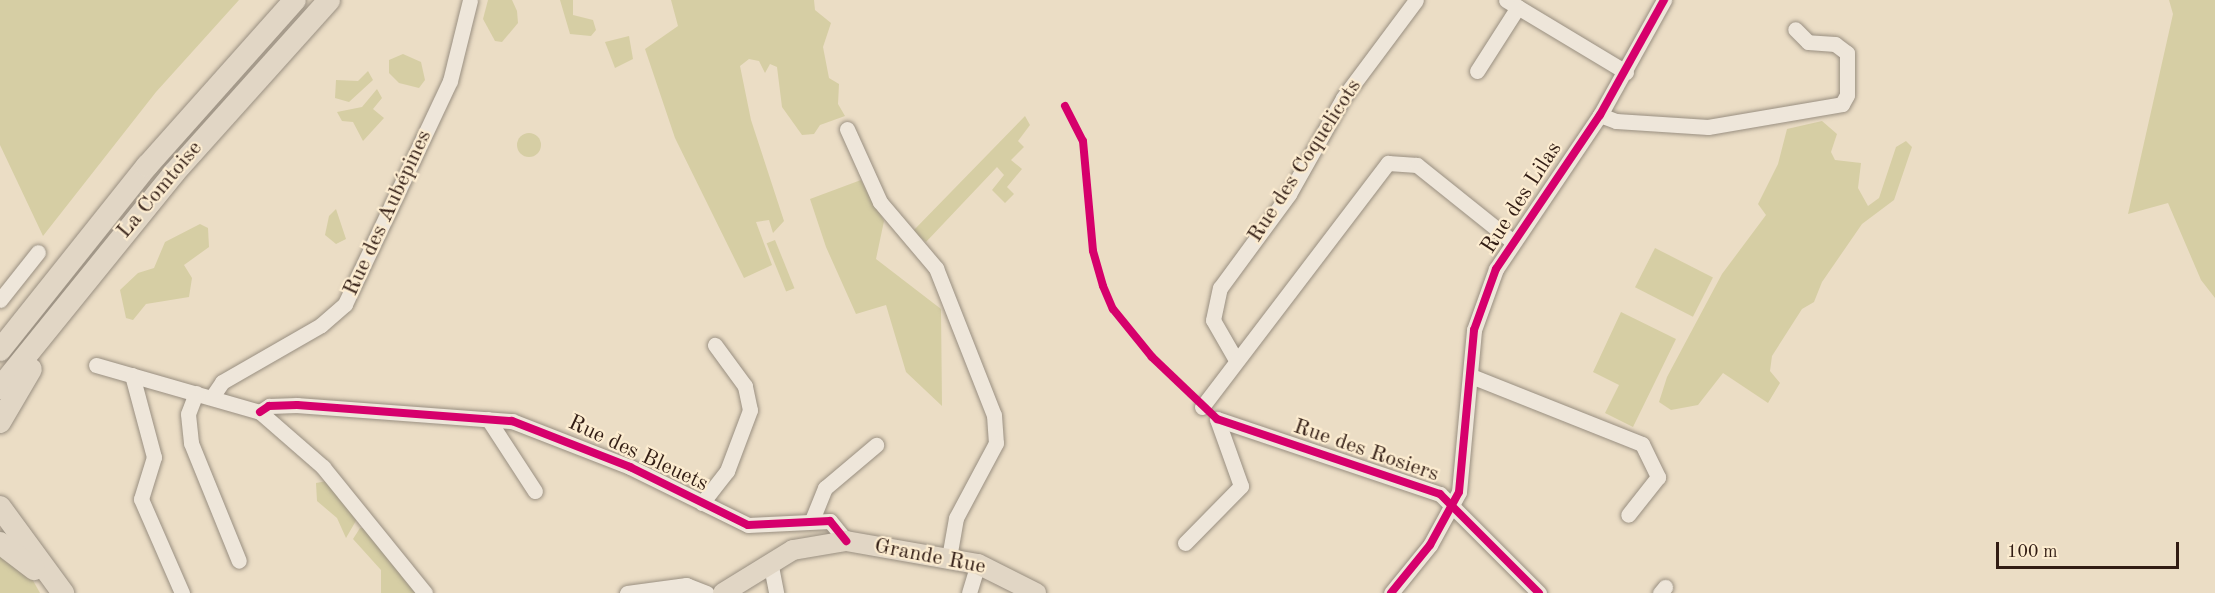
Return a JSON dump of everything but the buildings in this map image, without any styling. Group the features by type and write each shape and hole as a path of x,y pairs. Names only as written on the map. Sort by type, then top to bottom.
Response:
{"highway":[{"name":"La Comtoise","path":"0,350 154,158 295,0"},
{"name":"La Comtoise","path":"0,388 219,120 329,0"},
{"path":"0,422 79,289"},
{"path":"0,507 63,593"},
{"path":"0,543 34,567 50,593"}],"main road":[{"name":"Grande Rue","path":"723,593 770,561 811,545 846,541 949,556 978,564 1036,593"}],"street":[{"name":"Rue des Aubépines","path":"212,397 222,382 307,334 345,304 450,81 470,0"},
{"name":"Rue des Coquelicots","path":"1236,360 1214,320 1220,288 1289,194 1343,98 1416,0"},
{"name":"Rue des Lilas","path":"1391,593 1454,507 1464,472 1474,330 1513,242 1600,115 1626,72 1664,0"},
{"path":"1477,71 1512,4 1626,72"},
{"path":"1600,115 1616,121 1708,126 1842,104 1847,95 1846,53 1835,44 1808,42 1795,29"},
{"path":"847,129 880,202 936,268 994,415 996,442 956,518 949,556"},
{"path":"1202,407 1388,163 1417,165 1513,242"},
{"path":"0,300 38,252"},
{"path":"702,503 727,471 750,410 745,386 715,345"},
{"path":"96,364 260,412 323,467 425,593"},
{"path":"132,375 154,457 141,499 182,593"},
{"path":"1471,376 1642,444 1658,477 1628,515"},
{"path":"196,393 188,414 191,443 239,561"},
{"name":"Rue des Bleuets","path":"260,412 269,406 297,405 488,419 543,429 748,525 812,520 836,523 846,541"},
{"name":"Rue des Rosiers","path":"1185,543 1241,486 1217,418 1440,494 1539,593"},
{"path":"488,419 535,491"},
{"path":"812,520 825,488 876,445"},
{"path":"770,561 776,593"},
{"path":"969,593 978,564"},
{"path":"627,593 686,585 707,593"}],"shaded area":[{"path":"0,0 239,0 156,92 43,236 0,145"},
{"path":"488,0 512,0 517,11 518,23 502,42 495,41 483,19"},
{"path":"560,0 573,0 573,15 593,20 596,30 591,36 570,34"},
{"path":"671,0 814,0 815,10 831,23 823,47 829,78 839,84 838,104 845,116 820,125 814,134 802,135 782,107 777,67 770,64 765,73 759,61 749,59 740,66 751,120 784,221 773,233 769,220 756,222 772,265 744,278 675,138 645,49 678,26"},
{"path":"2169,0 2215,0 2215,298 2201,280 2168,203 2128,214 2173,14"},
{"path":"629,36 633,59 615,68 605,42"},
{"path":"403,54 421,62 425,80 419,88 399,83 389,73 389,60"},
{"path":"368,71 373,80 349,102 335,98 336,80 358,81"},
{"path":"377,89 382,98 373,109 384,118 363,141 353,122 342,121 337,112 362,107"},
{"path":"1025,116 1030,125 1018,141 1024,147 1011,160 1022,169 1007,187 1014,194 1005,203 992,190 1004,175 997,167 926,242 913,231"},
{"path":"1822,121 1837,134 1831,152 1835,160 1861,163 1858,188 1868,206 1879,198 1896,147 1906,141 1912,147 1894,200 1862,224 1822,282 1814,302 1802,309 1772,356 1770,371 1780,383 1768,403 1723,373 1698,405 1671,410 1659,402 1667,377 1722,274 1766,215 1758,204 1778,164 1787,129"},
{"path":"529,133 538,136 541,145 538,154 529,157 520,154 517,145 520,136"},
{"path":"861,180 884,221 876,259 941,309 942,406 906,372 886,305 856,314 826,247 810,199"},
{"path":"336,209 346,239 336,244 325,235 329,216"},
{"path":"200,224 208,228 209,247 184,265 192,278 189,297 146,304 133,320 126,318 120,290 138,273 154,268 165,242"},
{"path":"775,240 794,288 786,292 767,243"},
{"path":"1655,248 1713,278 1693,317 1635,287"},
{"path":"1621,312 1676,339 1633,427 1605,413 1619,385 1593,372"},
{"path":"327,481 357,519 346,538 337,518 317,501 316,483"},
{"path":"360,528 366,528 415,593 381,593 381,570 353,539"},
{"path":"0,549 27,570 40,593 0,593"}],"cycle path":[{"path":"1391,593 1430,545 1459,492 1474,330 1496,269 1600,115 1664,0"},
{"path":"1065,106 1083,141 1093,251 1103,286 1113,309 1152,357 1217,419 1440,494 1539,593"},
{"path":"260,412 269,406 297,405 512,421 630,467 748,525 830,521 846,541"}]}
